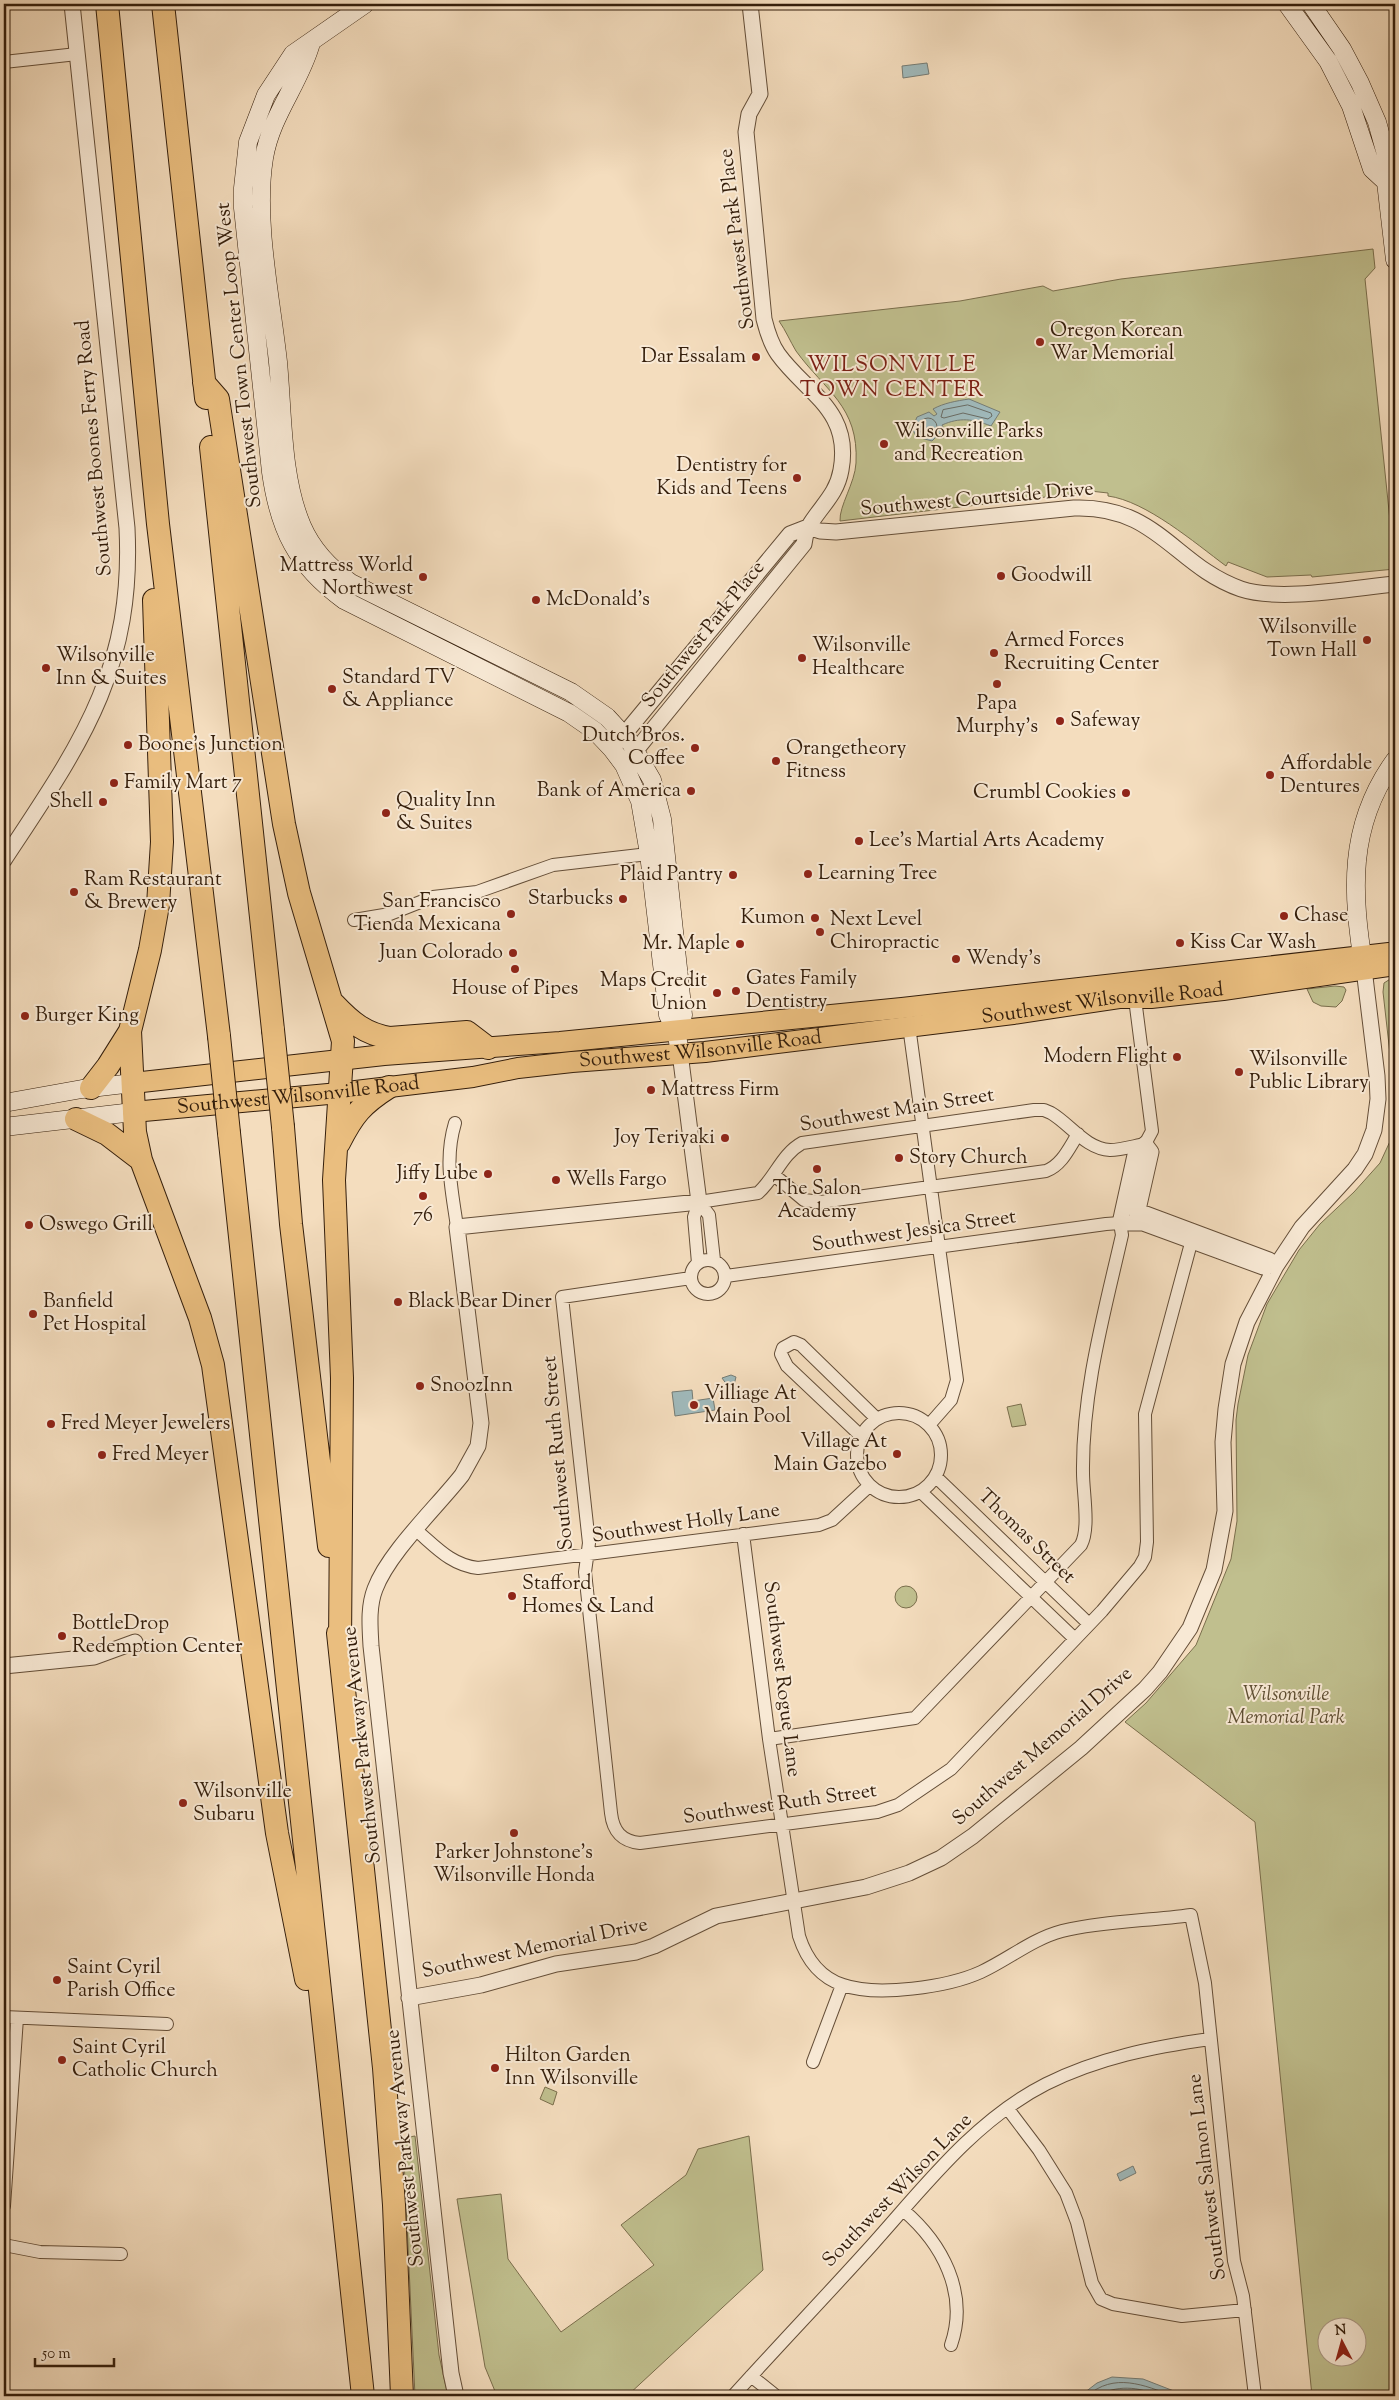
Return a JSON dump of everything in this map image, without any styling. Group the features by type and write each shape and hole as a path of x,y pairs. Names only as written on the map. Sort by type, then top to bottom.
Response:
{"highway":[{"path":"108,4 158,524 219,1036 363,2396"},
{"path":"163,4 291,1224 340,1646 385,2077 394,2205 402,2396"},
{"path":"204,383 218,399 284,824 299,892 343,1041 335,1151 338,1310 342,1378 340,1646"},
{"path":"158,524 154,610 162,842 158,905 150,950 130,1031 135,1132 141,1160 195,1303 213,1365 277,1833 330,2088"},
{"path":"332,1001 354,1024 378,1036 390,1038 467,1032 488,1048"},
{"path":"91,1088 108,1066 130,1031"},
{"path":"335,1151 350,1120 361,1106 389,1086"},
{"path":"76,1119 107,1134 141,1160"}],"main road":[{"name":"Southwest Town Center Loop West","path":"365,4 293,54 266,95 248,142 243,188 271,472 277,509 282,525 296,552 313,575 344,600 569,713 594,731 612,749 624,765 640,802 649,854 668,1015 676,1030 680,1053"},
{"path":"1287,4 1328,61 1350,106 1372,169 1386,182"},
{"path":"1311,4 1342,49 1370,105 1389,165 1386,182 1395,260"},
{"name":"Southwest Town Center Loop West","path":"311,42 307,59 279,111 270,135 264,156 261,200 291,492 303,528 324,559 351,583 571,692 607,717 636,751 655,788 667,852 684,1015 676,1030"},
{"path":"1363,962 1355,892 1357,850 1374,796 1395,760"},
{"name":"Southwest Wilsonville Road","path":"6,1101 91,1088 341,1060 488,1048 902,1008 1134,990 1223,990 1363,962 1395,952"},
{"name":"Southwest Wilsonville Road","path":"1363,962 1395,965"},
{"name":"Southwest Wilsonville Road","path":"4,1127 133,1112 338,1093 473,1077 518,1068 563,1063 705,1052 1119,998 1134,990"}],"street":[{"name":"Southwest Boones Ferry Road","path":"4,860 79,743 98,706 119,644 128,582 127,528 72,4"},
{"name":"Southwest Park Place","path":"624,765 804,544 808,527 834,492 841,470 842,449 839,432 829,410 779,356 766,328 746,132 749,114 760,94 750,4"},
{"path":"4,62 77,54"},
{"name":"Southwest Courtside Drive","path":"808,527 820,531 836,532 1089,508 1114,511 1136,520 1149,527 1214,576 1248,591 1286,594 1395,584"},
{"name":"Southwest Park Place","path":"612,749 790,534 808,527"},
{"path":"354,920 390,914 433,897 477,892 553,865 667,852"},
{"name":"Southwest Memorial Drive","path":"410,1998 481,1985 556,1964 636,1952 654,1946 716,1916 866,1887 920,1869 958,1848 1081,1748 1128,1706 1160,1672 1190,1628 1214,1570 1224,1524 1224,1424 1233,1364 1247,1322 1276,1266 1302,1227 1356,1169 1365,1154 1376,1120 1378,1085 1363,962"},
{"path":"769,1739 915,1718 1074,1554 1085,1534 1083,1475 1085,1409 1124,1222 1135,1155 1145,1144 1152,1131 1134,990"},
{"path":"909,1026 957,1380 950,1400 929,1425"},
{"name":"Southwest Town Center Loop West","path":"680,1053 699,1202 694,1218 698,1263"},
{"name":"Southwest Main Street","path":"457,1227 699,1202 758,1193 774,1175 790,1152 802,1143 1044,1110 1057,1117 1093,1146 1101,1149 1111,1150 1145,1144"},
{"name":"Southwest Parkway Avenue","path":"455,1124 449,1145 449,1161 480,1407 480,1432 475,1453 467,1466 380,1577 371,1603 370,1627 451,2373 456,2396"},
{"path":"774,1175 804,1200 813,1202 1054,1168 1078,1134"},
{"name":"Southwest Town Center Loop West","path":"699,1202 709,1215 714,1260"},
{"name":"Southwest Jessica Street","path":"726,1276 1124,1222 1146,1214 1193,1237 1264,1267 1276,1266"},
{"name":"Southwest Ruth Street","path":"691,1278 562,1297 589,1543 585,1572 610,1813 612,1825 620,1836 629,1842 640,1843 877,1812 898,1805 951,1769 1090,1624 1140,1566 1145,1557 1147,1542 1145,1414 1193,1237"},
{"path":"714,1260 722,1267 726,1276 722,1289 710,1295 697,1290 691,1278 692,1271 698,1263 714,1260"},
{"path":"861,1436 787,1366 781,1354 783,1348 794,1342 801,1344 878,1419"},
{"path":"899,1413 910,1414 929,1425 938,1438 941,1447 940,1466 936,1476 921,1492 906,1497 892,1497 876,1492 869,1486 861,1475 857,1464 856,1452 861,1436 869,1425 878,1419 899,1413"},
{"name":"Thomas Street","path":"936,1476 1090,1624"},
{"name":"Southwest Holly Lane","path":"416,1530 450,1560 463,1566 478,1568 587,1556 819,1525 837,1516 869,1486"},
{"name":"Thomas Street","path":"921,1492 1076,1638"},
{"name":"Southwest Rogue Lane","path":"743,1534 769,1739 799,1936 810,1961 822,1973 842,1985 867,1989 940,1985 980,1973 1032,1942 1061,1931 1191,1915"},
{"path":"4,1666 94,1657 135,1642"},
{"name":"Southwest Salmon Lane","path":"1191,1915 1203,1966 1234,2261 1245,2310 1256,2396"},
{"path":"813,2062 842,1985"},
{"path":"4,2017 167,2024"},
{"path":"4,2206 17,2018"},
{"name":"Southwest Wilson Lane","path":"733,2396 972,2137 1008,2109 1046,2084 1092,2065 1152,2048 1210,2039"},
{"path":"1008,2109 1039,2150 1066,2193 1077,2222 1094,2288 1101,2299 1113,2304 1182,2316 1245,2310"},
{"path":"903,2210 928,2233 946,2265 957,2311 956,2332 951,2345"},
{"path":"4,2245 67,2254 121,2254"},
{"path":"751,2376 776,2396"}],"green space":[{"path":"1373,249 1375,268 1365,279 1395,569 1312,577 1311,575 1267,577 1228,562 1226,566 1170,524 1138,506 1108,496 1108,493 1081,490 1080,493 840,521 842,508 855,471 855,443 852,427 838,401 796,351 779,321 960,301 1043,286 1053,291 1121,279"},
{"path":"1395,976 1395,1098 1383,992 1384,983"},
{"path":"1344,987 1346,990 1342,1001 1336,1007 1321,1006 1313,1002 1307,989"},
{"name":"Wilsonville Memorial Park","path":"1395,1098 1395,2396 1312,2396 1255,1822 1125,1722 1146,1703 1196,1645 1231,1559 1237,1521 1236,1420 1238,1404 1248,1355 1267,1304 1299,1250 1320,1224 1354,1192 1380,1163 1392,1137"},
{"path":"1021,1404 1026,1425 1012,1427 1007,1407"},
{"path":"906,1586 914,1589 917,1597 914,1605 906,1608 898,1605 895,1597 898,1589"},
{"path":"545,2087 557,2092 553,2105 540,2099"},
{"path":"415,2136 439,2355 448,2396 415,2396 403,2138"},
{"path":"749,2136 763,2270 627,2396 497,2396 485,2367 457,2199 501,2194 508,2259 561,2332 654,2265 621,2225 686,2175 698,2149"}],"water":[{"path":"927,63 929,74 903,78 902,66"},
{"path":"969,399 1000,412 991,426 972,420 955,421 942,425 944,429 932,441 917,437 912,429 917,417 929,412 934,416 937,414 933,409 937,407 950,402"},
{"path":"731,1375 736,1377 733,1389 728,1390 722,1378"},
{"name":"Villiage At Main Pool","path":"692,1390 693,1401 713,1398 715,1410 675,1416 672,1392"},
{"path":"1133,2166 1136,2173 1120,2181 1117,2174"},
{"path":"1112,2377 1143,2379 1179,2393 1207,2394 1222,2391 1236,2396 1080,2396 1097,2383"}],"place":[{"name":"Oregon Korean War Memorial","path":"1040,342"},
{"name":"Dar Essalam","path":"756,357"},
{"name":"Wilsonville Parks and Recreation","path":"884,444"},
{"name":"Dentistry for Kids and Teens","path":"797,478"},
{"name":"Goodwill","path":"1001,576"},
{"name":"Mattress World Northwest","path":"423,577"},
{"name":"McDonald's","path":"536,600"},
{"name":"Wilsonville Town Hall","path":"1367,640"},
{"name":"Armed Forces Recruiting Center","path":"994,653"},
{"name":"Wilsonville Healthcare","path":"802,658"},
{"name":"Wilsonville Inn & Suites","path":"46,668"},
{"name":"Papa Murphy's","path":"997,684"},
{"name":"Standard TV & Appliance","path":"332,689"},
{"name":"Safeway","path":"1060,721"},
{"name":"Boone's Junction","path":"128,745"},
{"name":"Dutch Bros. Coffee","path":"695,748"},
{"name":"Orangetheory Fitness","path":"776,761"},
{"name":"Affordable Dentures","path":"1270,775"},
{"name":"Family Mart 7","path":"114,783"},
{"name":"Bank of America","path":"691,791"},
{"name":"Crumbl Cookies","path":"1126,793"},
{"name":"Shell","path":"103,802"},
{"name":"Quality Inn & Suites","path":"386,813"},
{"name":"Lee's Martial Arts Academy","path":"859,841"},
{"name":"Learning Tree","path":"808,874"},
{"name":"Plaid Pantry","path":"733,875"},
{"name":"Ram Restaurant & Brewery","path":"74,892"},
{"name":"Starbucks","path":"623,899"},
{"name":"San Francisco Tienda Mexicana","path":"511,914"},
{"name":"Chase","path":"1284,916"},
{"name":"Kumon","path":"815,918"},
{"name":"Next Level Chiropractic","path":"820,932"},
{"name":"Kiss Car Wash","path":"1180,943"},
{"name":"Mr. Maple","path":"740,944"},
{"name":"Juan Colorado","path":"513,953"},
{"name":"Wendy's","path":"956,959"},
{"name":"House of Pipes","path":"515,969"},
{"name":"Gates Family Dentistry","path":"736,991"},
{"name":"Maps Credit Union","path":"717,993"},
{"name":"Burger King","path":"25,1016"},
{"name":"Modern Flight","path":"1177,1057"},
{"name":"Wilsonville Public Library","path":"1239,1072"},
{"name":"Mattress Firm","path":"651,1090"},
{"name":"Joy Teriyaki","path":"725,1138"},
{"name":"Story Church","path":"899,1158"},
{"name":"The Salon Academy","path":"817,1169"},
{"name":"Jiffy Lube","path":"488,1174"},
{"name":"Wells Fargo","path":"556,1180"},
{"name":"76","path":"423,1196"},
{"name":"Oswego Grill","path":"29,1225"},
{"name":"Black Bear Diner","path":"398,1302"},
{"name":"Banfield Pet Hospital","path":"33,1314"},
{"name":"SnoozInn","path":"420,1386"},
{"name":"Villiage At Main Pool","path":"694,1405"},
{"name":"Fred Meyer Jewelers","path":"51,1424"},
{"name":"Village At Main Gazebo","path":"897,1454"},
{"name":"Fred Meyer","path":"102,1455"},
{"name":"Stafford Homes & Land","path":"512,1596"},
{"name":"BottleDrop Redemption Center","path":"62,1636"},
{"name":"Wilsonville Subaru","path":"183,1803"},
{"name":"Parker Johnstone's Wilsonville Honda","path":"514,1833"},
{"name":"Saint Cyril Parish Office","path":"57,1980"},
{"name":"Saint Cyril Catholic Church","path":"62,2060"},
{"name":"Hilton Garden Inn Wilsonville","path":"495,2068"}],"district":[{"name":"WILSONVILLE TOWN CENTER","path":"892,378"}]}
